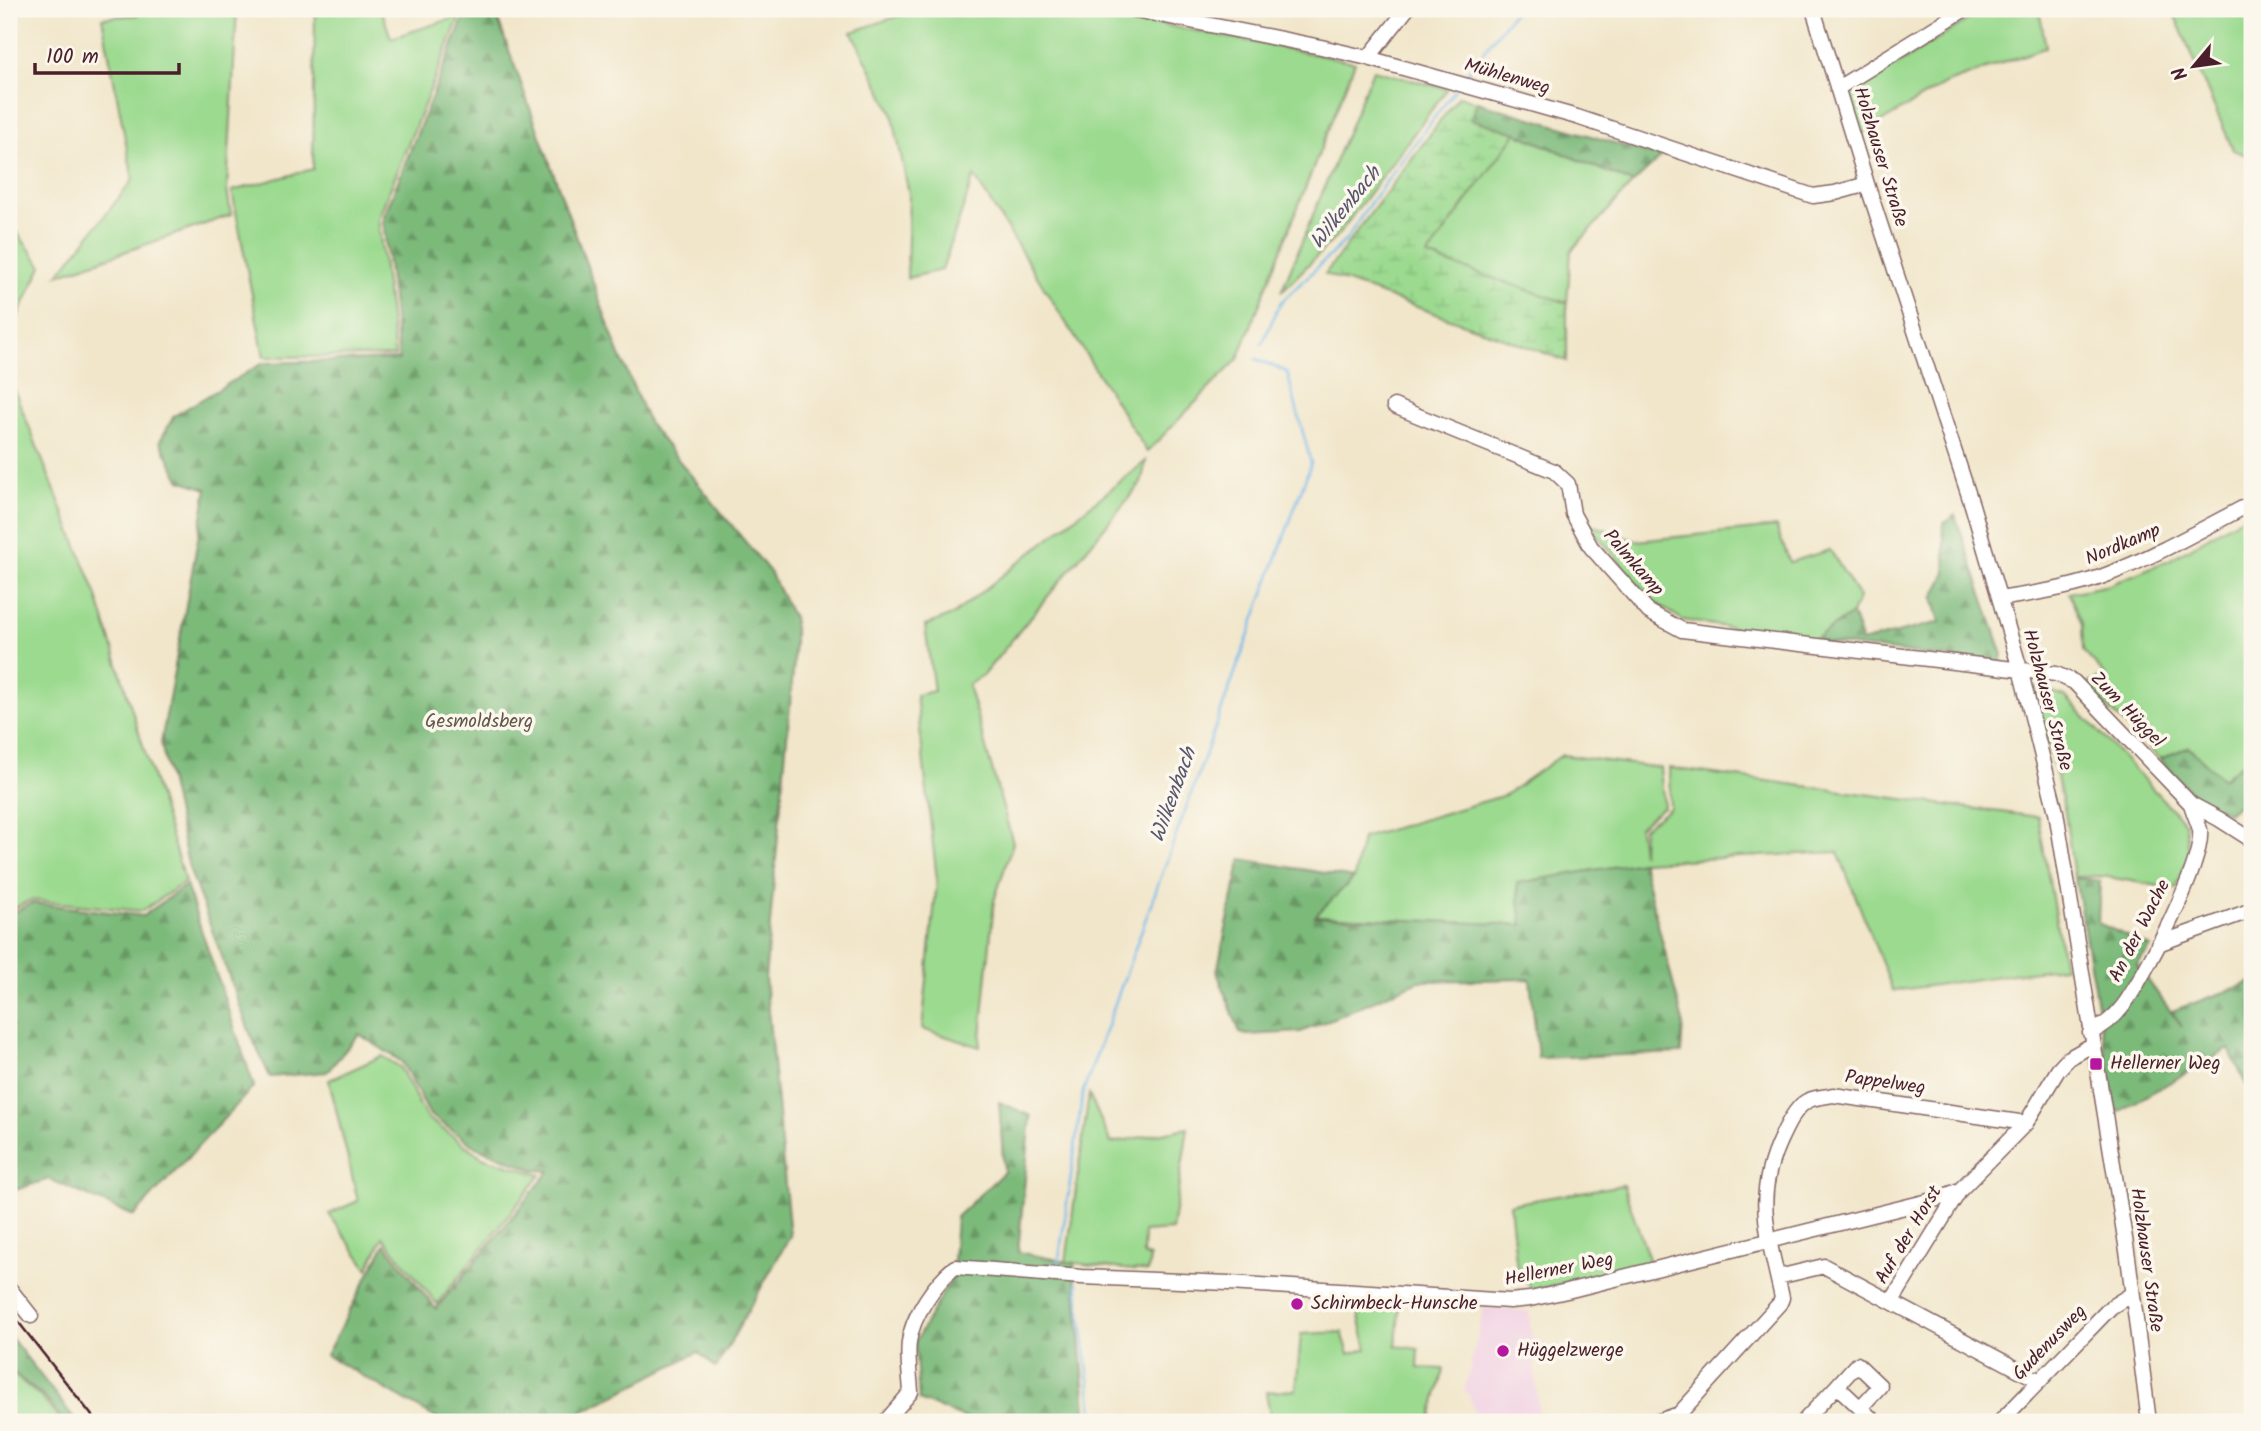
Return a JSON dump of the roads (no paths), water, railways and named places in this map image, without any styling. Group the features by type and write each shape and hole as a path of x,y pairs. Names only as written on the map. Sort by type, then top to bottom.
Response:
{"street":[{"name":"Mühlenweg","path":"1130,9 1368,58 1577,117 1814,196 1867,184"},
{"path":"1368,58 1407,9"},
{"name":"Holzhauser Straße","path":"1813,9 1972,505 2020,670 2056,812 2128,1257 2149,1422"},
{"path":"1838,88 1965,9"},
{"name":"Palmkamp","path":"1394,406 1554,471 1568,484 1573,514 1591,547 1649,612 1682,630 2020,670"},
{"name":"Nordkamp","path":"2000,599 2048,591 2104,576 2166,548 2252,503"},
{"name":"Zum Hüggel","path":"2020,670 2056,674 2074,682 2191,804 2252,840"},
{"name":"Zum Hüggel","path":"2191,804 2200,831"},
{"name":"An der Wache","path":"2091,1039 2123,1005 2158,944 2196,859 2200,831"},
{"path":"2158,944 2252,909"},
{"name":"Hellerner Weg","path":"885,1422 911,1392 911,1330 927,1300 944,1276 955,1267 1082,1277 1229,1283 1510,1301 1567,1291 1937,1199 1960,1190 2026,1123 2058,1070 2091,1039"},
{"name":"Pappelweg","path":"1656,1422 1679,1413 1780,1303 1782,1298 1765,1211 1766,1180 1773,1155 1788,1122 1806,1101 1833,1095 2026,1123"},
{"name":"Auf der Horst","path":"1892,1301 1960,1190"},
{"name":"Auf der Horst","path":"1778,1276 1824,1266 2040,1381"},
{"path":"9,1288 31,1316"},
{"name":"Gudenusweg","path":"2000,1422 2111,1307 2132,1294"},
{"path":"1803,1422 1857,1364 1880,1386 1860,1408"},
{"path":"1837,1386 1875,1422"}],"waterway":[{"name":"Wilkenbach","path":"1465,76 1516,9"},
{"name":"Wilkenbach","path":"1262,344 1280,303 1345,241 1455,90"},
{"name":"Wilkenbach","path":"1058,1266 1083,1092 1311,463 1287,372 1256,359"},
{"name":"Wilkenbach","path":"1077,1283 1094,1422"},
{"path":"1428,1422 1434,1422"}],"railway":[{"path":"9,1310 97,1422"}],"place":[{"name":"Hellerner Weg","path":"2096,1064"},
{"name":"Schirmbeck-Hunsche","path":"1297,1304"},
{"name":"Hüggelzwerge","path":"1503,1351"}],"park label":[{"name":"Gesmoldsberg","path":"479,722"}]}
